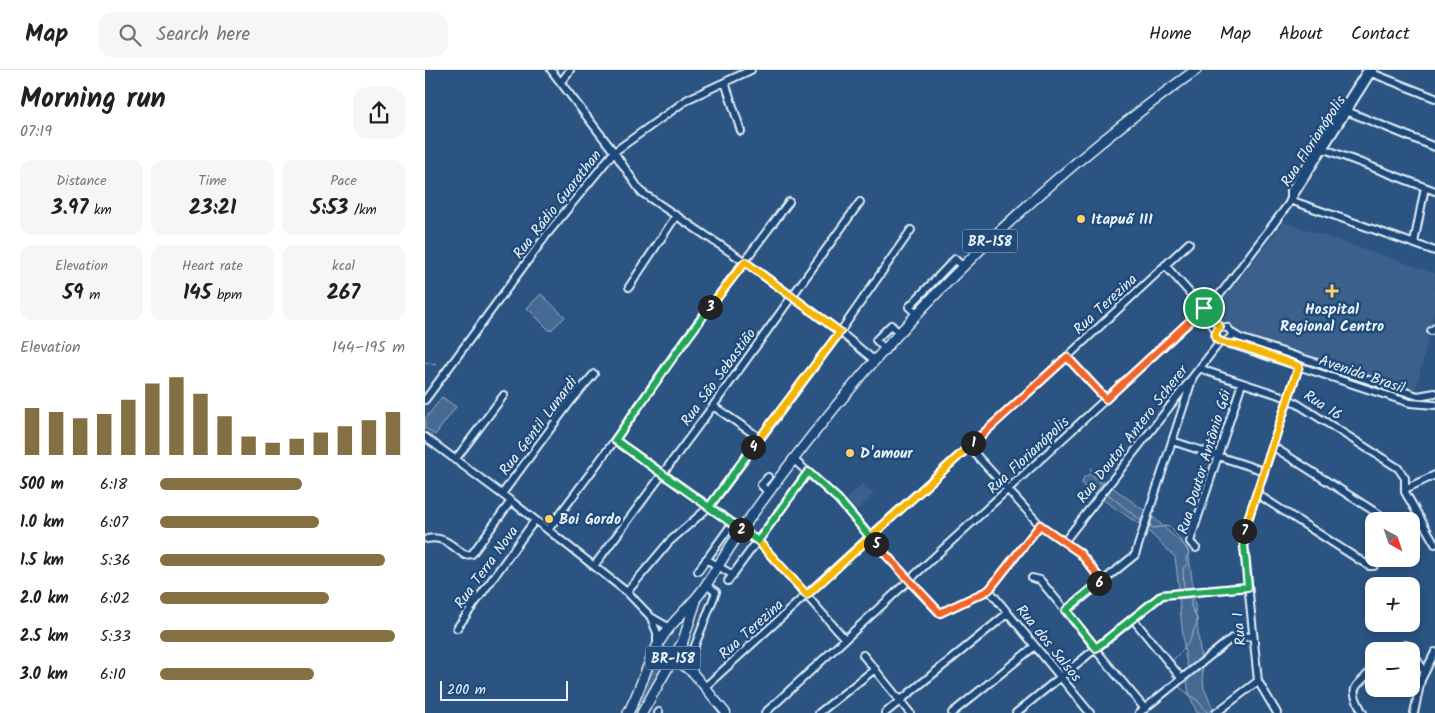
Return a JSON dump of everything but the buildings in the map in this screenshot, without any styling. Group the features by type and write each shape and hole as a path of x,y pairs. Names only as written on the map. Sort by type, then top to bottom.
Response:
{"highway":[{"name":"BR-158","path":"628,713 636,700 657,646 670,628 697,599 741,530 769,492 885,348 963,267 1034,199 1143,109 1196,70"},
{"name":"BR-158","path":"642,713 683,641 697,599"},
{"path":"670,628 679,634 683,641"},
{"path":"657,646 663,655 673,658"}],"main road":[{"path":"683,641 683,652 694,674"},
{"path":"673,658 694,674 726,713"}],"street":[{"path":"551,70 614,152 641,192 745,262 875,360"},
{"path":"561,82 569,70"},
{"name":"Rua Rádio Guarathan","path":"425,400 549,233 614,152 688,99 751,70"},
{"path":"1370,71 1435,98"},
{"name":"Rua Florianópolis","path":"765,713 1226,287 1278,219 1370,71"},
{"path":"725,82 741,131"},
{"path":"1345,110 1435,147"},
{"path":"1322,147 1435,191"},
{"path":"1414,243 1425,187"},
{"path":"1290,200 1435,251"},
{"path":"548,530 789,202"},
{"name":"Rua São Sebastião","path":"594,566 713,406 860,202"},
{"path":"629,287 676,216"},
{"path":"627,592 669,542 709,507 840,332 911,230"},
{"name":"Rua Terezina","path":"705,687 871,537 1189,243"},
{"path":"917,314 909,307 944,270 955,259 963,267"},
{"name":"Avenida Brasil","path":"1165,265 1218,329"},
{"path":"944,270 952,278"},
{"path":"927,288 934,297"},
{"name":"Avenida Brasil","path":"1218,329 1228,328 1240,338 1418,396 1435,393"},
{"name":"Avenida Brasil","path":"1218,329 1216,338 1223,342 1410,403 1435,405"},
{"path":"1223,342 1231,338 1232,333"},
{"name":"Rua Doutor Antero Scherer","path":"1064,542 1170,405 1223,342"},
{"path":"1067,357 1106,399"},
{"name":"Rua 1","path":"1277,713 1258,680 1243,535 1299,366"},
{"path":"1324,374 1327,366"},
{"name":"Rua 16","path":"1200,368 1288,398 1398,468 1405,478 1405,489"},
{"name":"Rua Gentil Lunardi","path":"502,494 571,401 594,374"},
{"path":"1066,610 1135,555 1193,377"},
{"name":"Rua Doutor Antônio Gói","path":"1196,548 1190,542 1242,383"},
{"path":"1435,393 1433,399 1435,405"},
{"path":"455,460 504,395"},
{"path":"1170,405 1182,411"},
{"path":"713,406 760,438"},
{"path":"425,437 502,494 627,592 651,617 670,628"},
{"path":"615,440 758,541 845,639"},
{"path":"1172,441 1264,471"},
{"path":"969,446 1040,525 1080,553 1102,581"},
{"path":"1272,446 1372,512"},
{"path":"794,460 838,499 909,581 940,613 989,590 1040,525"},
{"path":"728,581 808,472"},
{"path":"1435,475 1405,489 1435,544"},
{"path":"768,477 761,485 769,492"},
{"path":"1257,494 1365,563"},
{"path":"427,539 443,539 465,555 473,554 511,501"},
{"name":"Rua Terra Nova","path":"457,628 535,520"},
{"path":"698,571 732,524"},
{"path":"706,560 733,575"},
{"path":"1032,578 1040,580 1066,610 1142,711 1232,638 1253,636"},
{"path":"694,648 716,592 706,586"},
{"path":"1016,713 1162,595 1248,587"},
{"name":"Rua dos Salsos","path":"989,590 1061,677 1086,712"},
{"path":"885,713 1008,613"},
{"path":"651,617 657,633 657,646"},
{"path":"1133,618 1182,679"},
{"path":"952,713 1035,646"},
{"path":"1415,713 1421,680 1435,652"},
{"path":"863,655 910,713"},
{"path":"1420,664 1425,672"},
{"path":"819,713 875,669"},
{"path":"1363,713 1354,694 1354,688 1365,676"},
{"path":"1215,713 1258,680"}],"shaded area":[{"name":"Hospital Regional Centro","path":"1284,222 1435,273 1435,308 1416,390 1236,331 1227,322 1221,322 1213,313"},
{"path":"541,294 565,317 550,331 527,308"},
{"path":"442,397 456,407 435,435 425,428 425,419"},
{"path":"1090,474 1104,482 1094,494 1085,488 1082,483 1084,477"},
{"path":"863,483 874,494 854,512 844,501"},
{"path":"1112,487 1145,511 1140,525 1102,499"},
{"path":"1153,517 1188,549 1193,587 1179,589 1175,557 1148,531"},
{"path":"1194,597 1201,659 1188,669 1179,599"},
{"path":"659,655 669,659 636,713 631,713 641,695"},
{"path":"1202,668 1204,688 1213,709 1208,713 1197,713 1189,694 1187,680"}],"waterway":[{"path":"425,362 436,365"},
{"path":"1090,468 1104,488"},
{"path":"1106,491 1143,522"},
{"path":"1147,524 1153,528 1167,526 1172,529 1187,549 1189,553 1186,558 1187,565 1183,568 1184,590"},
{"path":"1171,662 1190,640 1198,621 1191,606 1191,598 1187,596"},
{"path":"1168,666 1175,680"},
{"path":"1178,686 1198,701 1208,713"}],"place":[{"name":"Itapuã III","path":"1081,219"},
{"name":"Hospital Regional Centro","path":"1332,291"},
{"name":"D'amour","path":"850,453"},
{"name":"Boi Gordo","path":"549,519"}],"route":[{"path":"1204,308 1106,399 1067,357 871,537 807,595 758,541 732,524 615,440 677,352 745,262 840,332 709,507 758,541 808,472 838,499 871,537 909,581 940,613 989,590 1040,525 1080,553 1102,581 1066,610 1096,648 1162,595 1248,587 1243,535 1299,366 1237,345 1220,342 1215,334 1216,330 1220,327 1204,308"}]}
